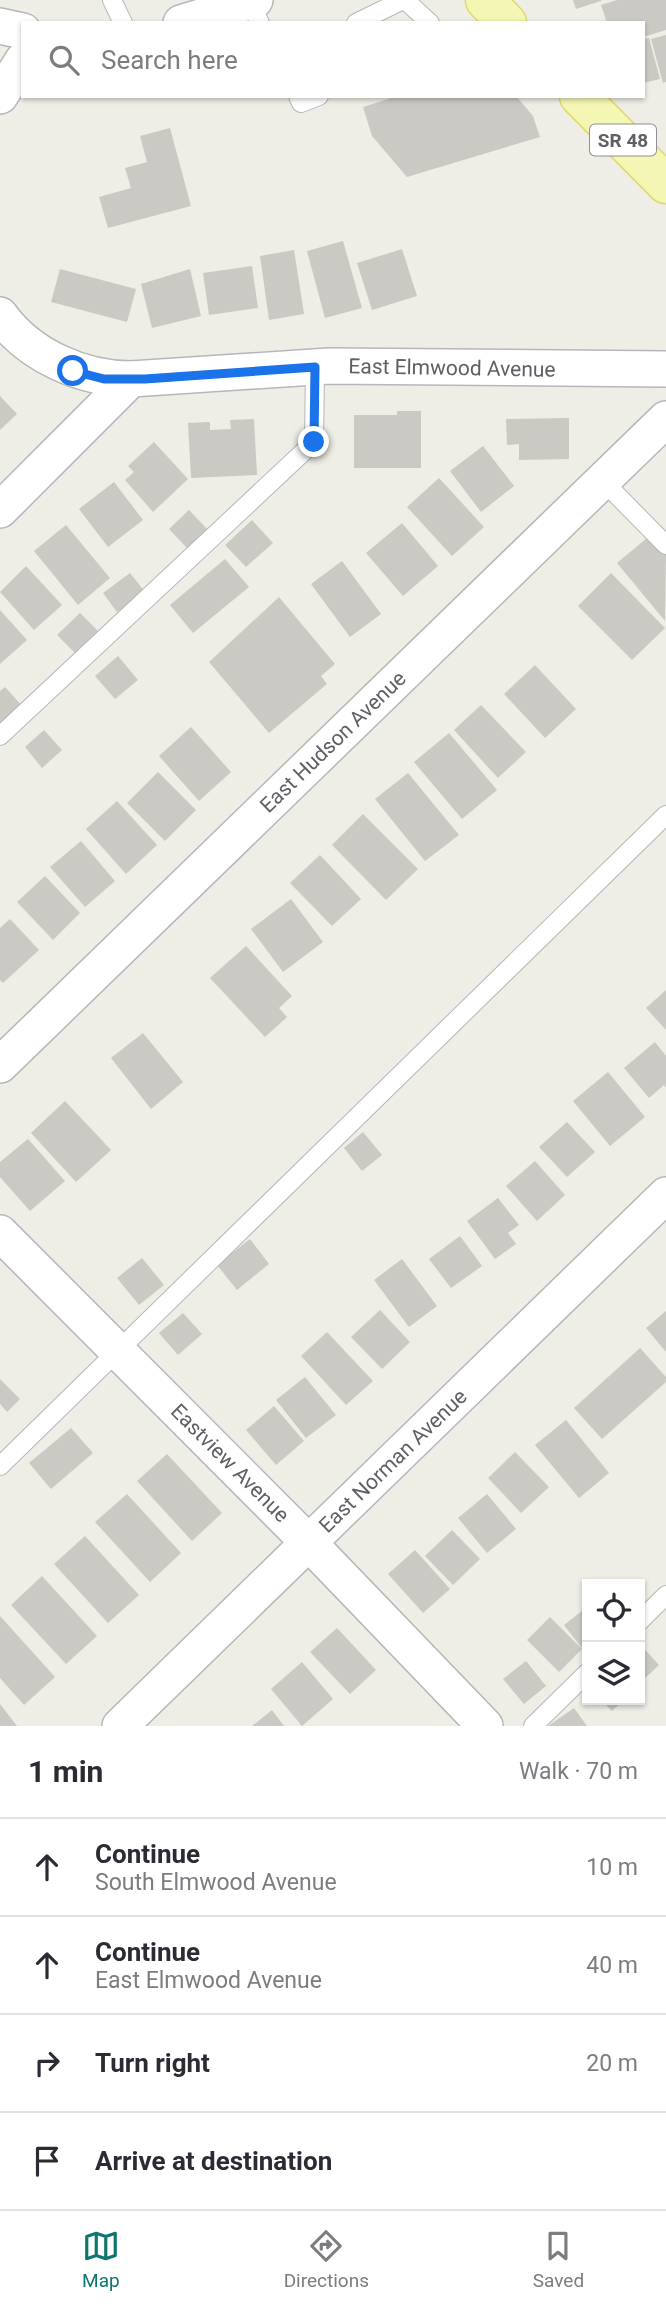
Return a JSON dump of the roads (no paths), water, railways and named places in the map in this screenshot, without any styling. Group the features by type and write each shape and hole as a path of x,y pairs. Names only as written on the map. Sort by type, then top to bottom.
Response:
{"main road":[{"name":"SR 48","path":"581,98 666,184"}],"street":[{"path":"191,21 255,8"},
{"path":"0,26 21,31"},
{"path":"0,96 21,63"},
{"name":"East Elmwood Avenue","path":"2,322 73,371 104,379 315,367 666,369"},
{"path":"0,510 131,379"},
{"name":"East Hudson Avenue","path":"5,1050 666,419"},
{"name":"East Norman Avenue","path":"120,1726 666,1195"},
{"name":"Eastview Avenue","path":"0,1233 309,1542 485,1726"}],"lane":[{"path":"112,0 122,21"},
{"path":"359,21 404,0 428,21"},
{"path":"299,98 301,103 314,98"},
{"path":"0,736 314,442 315,367"},
{"path":"603,481 666,545"},
{"path":"0,1466 666,815"},
{"path":"645,1616 666,1595"},
{"path":"533,1726 582,1678"}]}
